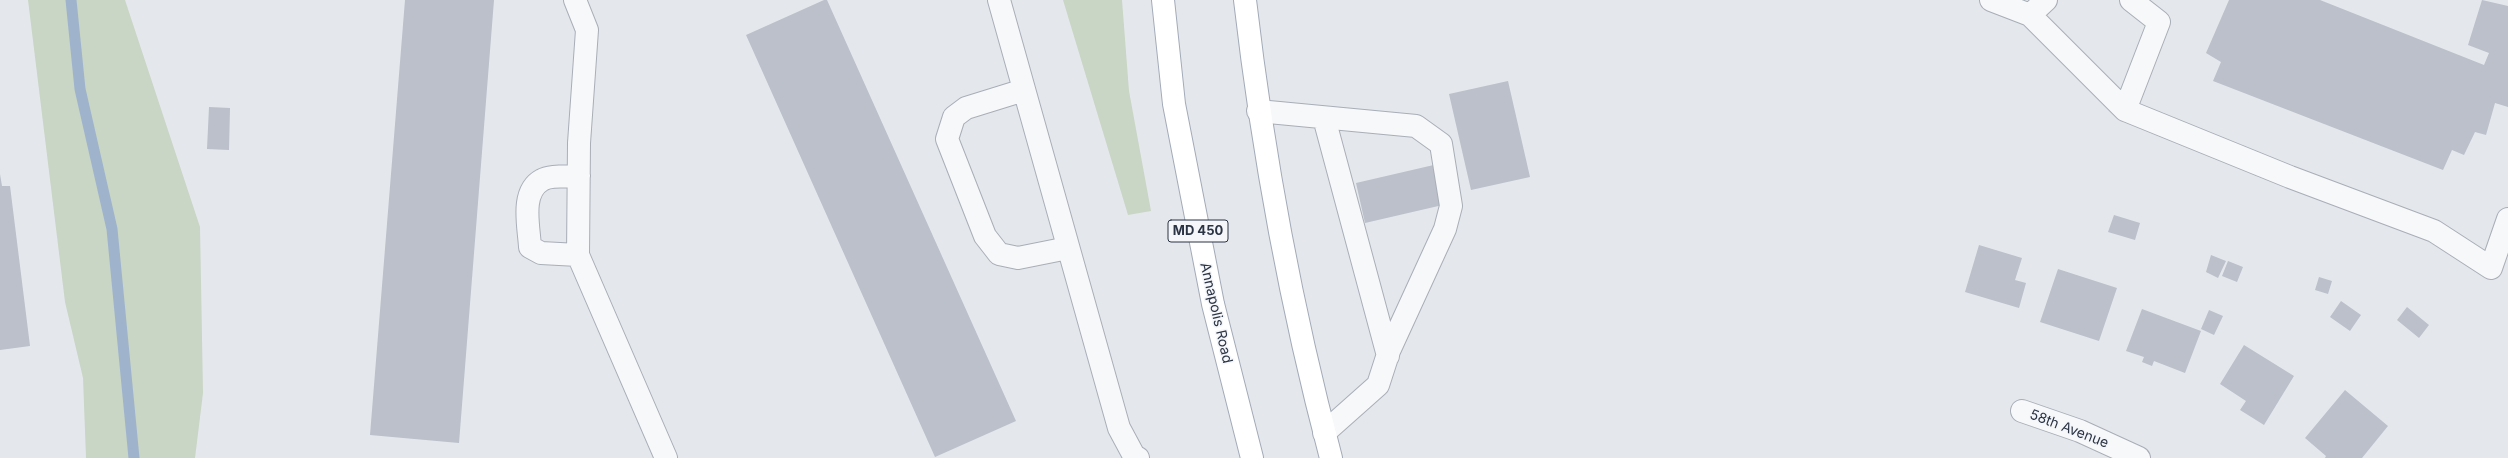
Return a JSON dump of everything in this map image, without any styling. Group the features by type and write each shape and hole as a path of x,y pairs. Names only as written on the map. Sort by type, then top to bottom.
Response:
{"main road":[{"name":"Annapolis Road","path":"1163,0 1174,104 1213,304 1252,458"},
{"path":"1245,0 1258,111 1270,185 1291,289 1331,458"}],"street":[{"path":"576,0 587,30 579,176 578,254 666,458"},
{"path":"999,0 1119,428 1134,456 1138,458"},
{"path":"1990,0 2030,15 2125,110 2290,177 2434,231 2491,268 2508,219"},
{"path":"2030,15 2046,0"},
{"path":"2125,110 2159,22 2131,0"},
{"path":"1024,90 966,108 954,117 947,139 985,236 1000,254 1018,258 1068,248"},
{"path":"1258,111 1416,126 1441,144 1451,206 1445,229 1388,356 1378,385 1324,433"},
{"path":"1324,118 1388,356"},
{"path":"578,254 541,253 530,247 527,205 534,188 542,179 579,176"},
{"name":"58th Avenue","path":"2022,411 2080,431 2139,458"}],"green space":[{"path":"28,0 125,0 200,227 203,393 195,458 86,458 83,378 65,302"},
{"path":"1063,0 1122,0 1129,91 1151,211 1128,215"}],"building":[{"path":"405,0 494,0 459,443 370,435"},
{"path":"827,0 1016,421 935,457 746,35"},
{"path":"2229,0 2320,0 2484,65 2489,53 2468,45 2482,0 2508,6 2508,107 2495,103 2486,135 2475,132 2464,155 2452,150 2443,170 2213,81 2221,62 2206,53"},
{"path":"1508,81 1530,177 1471,190 1449,94"},
{"path":"209,107 230,108 229,150 207,149"},
{"path":"1438,164 1447,204 1365,223 1356,183"},
{"path":"0,174 2,186 10,186 30,346 0,350"},
{"path":"2114,215 2140,223 2135,240 2108,232"},
{"path":"1979,245 2022,258 2015,280 2026,283 2019,308 1965,292"},
{"path":"2211,255 2226,261 2218,278 2206,272"},
{"path":"2228,261 2243,267 2237,282 2222,276"},
{"path":"2058,269 2117,288 2099,341 2040,322"},
{"path":"2319,277 2332,281 2328,294 2315,290"},
{"path":"2341,301 2361,315 2350,331 2330,317"},
{"path":"2407,307 2429,325 2419,338 2397,320"},
{"path":"2142,309 2201,331 2185,373 2154,361 2152,366 2142,362 2144,357 2126,351"},
{"path":"2209,310 2223,316 2214,335 2201,329"},
{"path":"2244,345 2294,376 2264,425 2240,410 2246,401 2220,384"},
{"path":"2345,390 2388,426 2362,458 2325,458 2326,456 2305,438"}],"waterway":[{"path":"71,0 80,89 112,229 134,458"}]}
